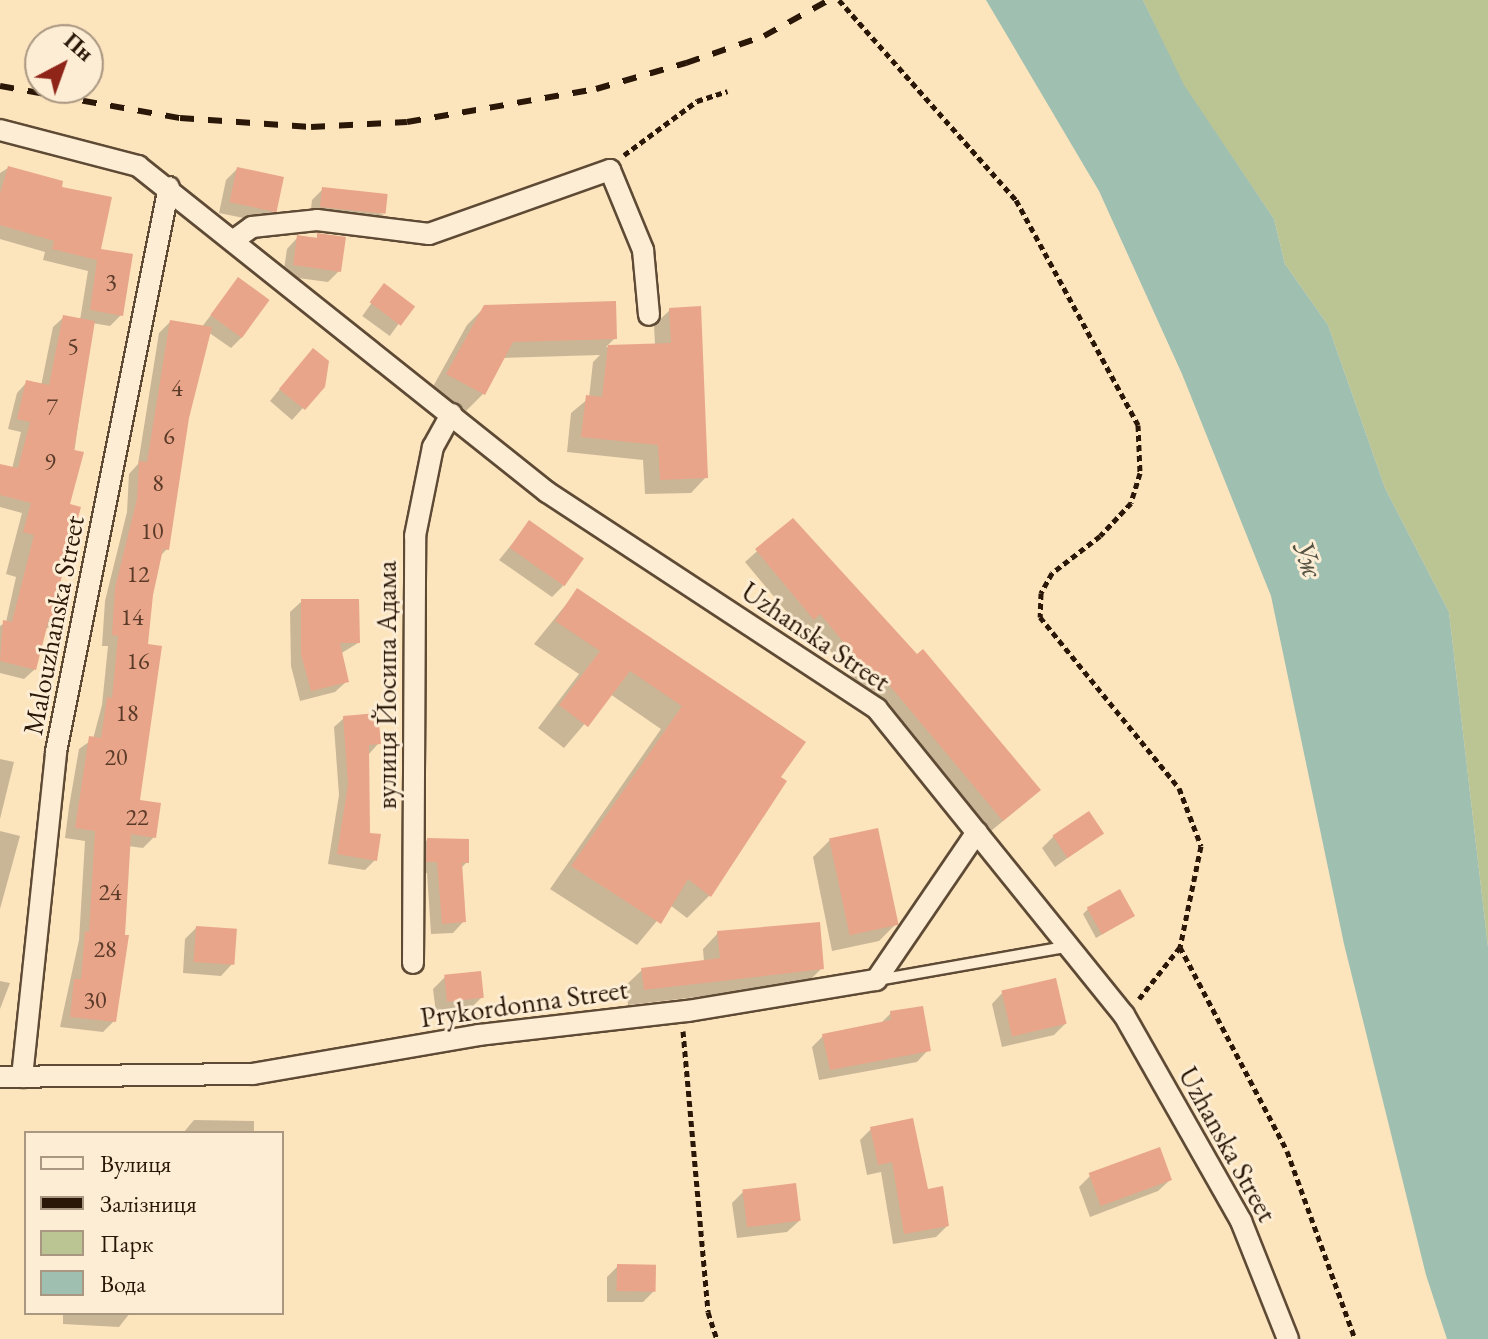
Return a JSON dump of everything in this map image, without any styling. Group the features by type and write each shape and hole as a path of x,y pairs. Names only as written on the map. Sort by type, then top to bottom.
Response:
{"street":[{"name":"Uzhanska Street","path":"0,130 138,166 169,187 547,492 877,709 1124,1015 1241,1221 1288,1339"},
{"path":"234,240 252,227 317,220 429,234 610,170 643,250 649,315"},
{"name":"Malouzhanska Street","path":"22,1077 56,752 169,187"},
{"name":"вулиця Йосипа Адама","path":"413,963 415,536 433,447 451,414"},
{"path":"876,980 977,832"},
{"name":"Prykordonna Street","path":"0,1077 253,1074 479,1035 688,1011 876,980"}],"lane":[{"path":"876,980 1070,946"}],"path":[{"path":"839,0 1016,200 1103,370 1138,425 1140,473 1131,503 1100,536 1052,573 1041,593 1040,617 1179,788 1201,846 1180,947 1124,1015"},
{"path":"610,170 697,101 727,91"},
{"path":"1180,947 1287,1151 1355,1339"},
{"path":"688,1011 681,1041 708,1312 717,1339"}],"green space":[{"path":"1143,0 1488,0 1488,947 1449,612 1385,488 1328,325 1285,264 1274,219 1183,85"}],"water":[{"name":"Уж","path":"986,0 1143,0 1184,85 1274,219 1285,264 1328,325 1385,488 1449,612 1488,947 1488,1339 1447,1339 1426,1275 1344,944 1271,596 1182,374 1099,191"}],"building":[{"path":"8,166 63,181 62,187 112,197 101,249 133,254 123,316 90,310 97,260 52,249 54,241 0,225 0,194"},
{"path":"237,167 284,177 276,212 230,202"},
{"path":"322,187 388,194 386,214 320,207"},
{"path":"317,233 346,237 341,272 293,265 297,235 317,238"},
{"path":"238,277 270,300 242,338 210,315"},
{"path":"384,283 415,306 401,326 370,302"},
{"path":"616,301 617,339 513,342 485,395 446,374 484,305"},
{"path":"701,306 708,478 660,480 658,445 581,437 586,395 602,397 608,345 671,343 669,308"},
{"path":"63,315 95,321 74,450 84,452 70,504 81,507 56,598 66,600 61,622 49,619 36,670 0,661 3,620 12,622 34,535 23,532 31,503 0,495 0,464 18,468 30,422 17,419 26,380 49,385"},
{"path":"170,320 212,327 189,418 169,550 163,549 153,595 148,644 162,646 140,800 161,803 156,838 131,834 125,935 129,935 116,1022 70,1017 74,979 81,979 85,931 89,932 95,831 75,828 89,736 101,738 107,697 112,698 118,636 112,635 115,588 137,499 139,461 147,462"},
{"path":"313,348 329,361 325,387 305,410 279,389"},
{"path":"793,518 917,654 923,649 1041,790 1003,821 885,680 879,685 820,614 814,620 755,549"},
{"path":"529,520 584,558 564,586 509,548"},
{"path":"577,588 806,742 781,777 787,781 711,897 688,879 661,924 571,866 682,706 630,671 588,727 559,705 600,651 555,621"},
{"path":"301,599 359,599 360,643 340,643 349,682 311,691 301,654"},
{"path":"378,713 381,744 369,745 370,833 381,834 377,861 337,854 348,784 343,716"},
{"path":"1089,811 1104,833 1068,858 1053,836"},
{"path":"878,828 899,925 850,935 829,838"},
{"path":"427,838 469,839 469,863 462,863 466,922 442,924 437,862 426,862"},
{"path":"1120,889 1135,916 1102,935 1087,907"},
{"path":"820,922 824,969 644,990 641,968 720,958 717,931"},
{"path":"196,926 237,929 234,965 193,962"},
{"path":"481,971 484,998 447,1002 444,975"},
{"path":"1056,978 1067,1024 1012,1036 1001,991"},
{"path":"923,1006 931,1051 830,1070 822,1034 891,1020 890,1011"},
{"path":"913,1118 928,1189 943,1186 949,1226 904,1234 892,1162 878,1165 870,1127"},
{"path":"1160,1147 1172,1180 1101,1206 1089,1173"},
{"path":"796,1183 801,1221 747,1227 742,1190"},
{"path":"617,1264 656,1265 656,1292 617,1291"}],"railway":[{"path":"0,86 180,118 311,127 407,122 596,89 686,63 764,36 829,0"}]}
